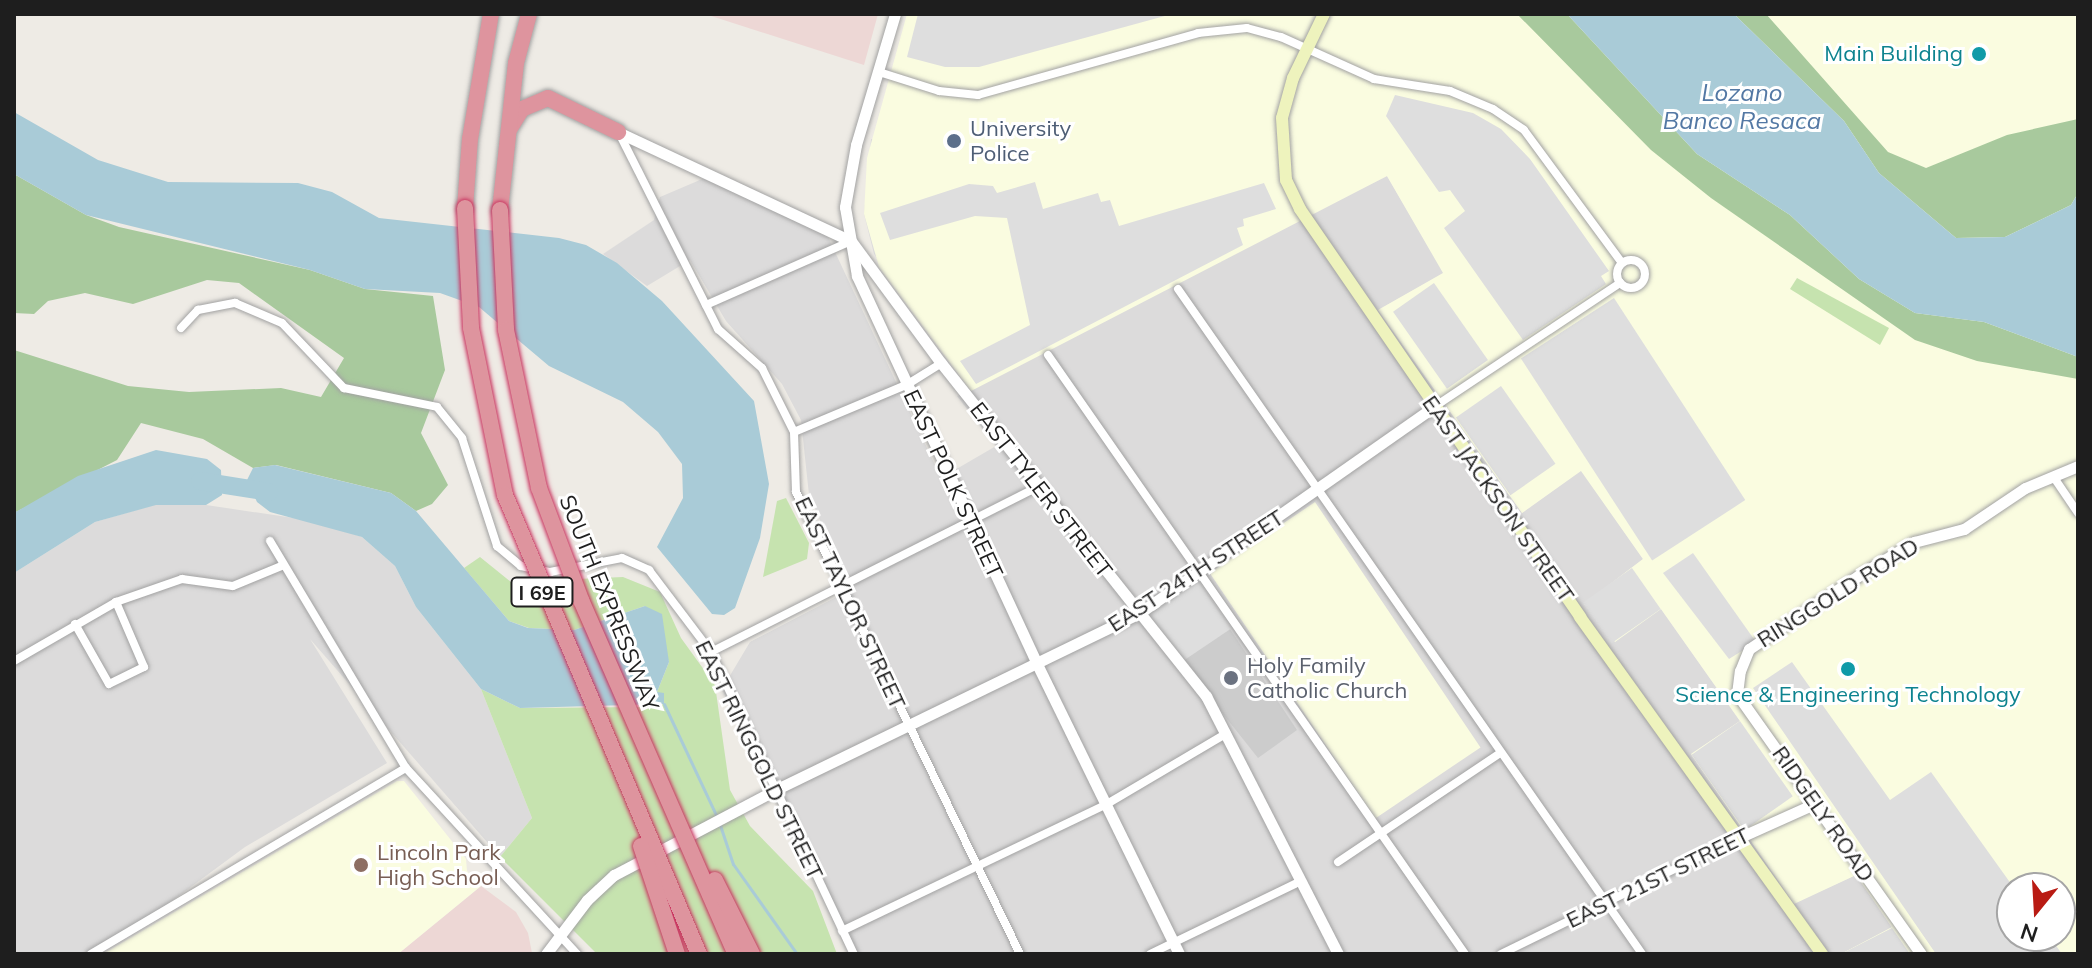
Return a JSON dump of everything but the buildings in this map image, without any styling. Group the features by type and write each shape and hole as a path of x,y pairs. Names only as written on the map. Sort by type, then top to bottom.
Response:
{"highway":[{"name":"I 69E","path":"491,14 470,139 465,208 471,328 492,451 520,541 699,954"},
{"name":"SOUTH EXPRESSWAY","path":"529,14 507,133 500,210 506,330 526,442 565,562 736,954"},
{"path":"507,133 522,109 548,98 618,132"},
{"path":"625,700 752,954"},
{"path":"607,746 677,954"}],"main road":[{"name":"EAST JACKSON STREET","path":"1324,14 1282,118 1286,180 1303,214 1736,839 1822,954"}],"street":[{"name":"EAST POLK STREET","path":"895,14 856,145 845,207 857,276 971,525 1176,948"},
{"path":"879,72 939,91 978,95 1198,33 1247,28 1393,85 1450,91 1493,109 1524,130 1622,263 1620,283"},
{"path":"618,132 851,241"},
{"name":"EAST TAYLOR STREET","path":"618,132 718,329 762,368 794,432 796,492 1020,954"},
{"path":"706,305 851,241"},
{"name":"EAST TYLER STREET","path":"851,241 941,363 1206,696 1228,732 1338,954"},
{"name":"EAST 24TH STREET","path":"546,954 587,900 614,875 775,790 1138,614 1320,490 1434,407 1620,283 1636,288 1645,278 1639,262 1622,263"},
{"path":"1178,289 1642,954"},
{"name":"EAST RINGGOLD STREET","path":"181,328 198,310 235,303 282,323 344,388 437,407 462,438 497,546 508,558 550,572 607,559 638,562 661,582 711,652 854,954"},
{"path":"1048,355 1465,954"},
{"path":"794,432 908,384 941,363"},
{"name":"RINGGOLD ROAD","path":"1740,671 1749,649 1914,542 1964,529 2025,488 2055,479 2078,466"},
{"path":"2055,479 2078,513"},
{"path":"711,652 971,525 1039,486"},
{"path":"270,541 406,768 577,954"},
{"path":"14,661 116,602 182,579 233,586 284,565"},
{"path":"75,624 109,684 144,667 116,602"},
{"name":"RIDGELY ROAD","path":"1740,671 1737,694 1921,954"},
{"path":"842,931 1107,804 1228,732"},
{"path":"1338,862 1500,753"},
{"path":"91,954 406,768"},
{"name":"EAST 21ST STREET","path":"1501,954 1816,803"},
{"path":"1150,954 1176,948 1301,881"}],"shaded area":[{"path":"705,14 878,14 864,65"},
{"path":"907,14 2078,14 2078,954 1841,954 1892,927 1856,875 1794,904 1691,754 1740,721 1661,609 1615,642 1584,604 1643,559 1581,471 1522,513 1378,310 1443,273 1387,176 971,391 879,267 864,214 867,158"},
{"path":"918,14 1172,14 979,67 945,67 907,57"},
{"path":"1395,95 1473,113 1501,129 1530,159 1609,271 1601,276 1606,284 1523,340 1444,228 1465,211 1450,190 1439,192 1386,116"},
{"path":"871,139 1289,224 1387,176 1444,273 1378,310 1522,513 1581,470 1643,559 1584,604 1661,609 1740,721 1691,754 1794,903 1856,875 1892,928 1841,954 853,954 722,689 750,642 850,590 809,495 801,420 782,384 726,321 690,260 647,286 603,254 654,220 660,197 707,177 828,237 941,478 996,446 957,396 971,390 874,254 864,214"},
{"path":"1035,182 1043,209 1098,193 1101,202 1110,200 1119,226 1264,183 1276,209 1243,219 1244,226 1237,228 1243,245 976,384 960,361 1030,325 1007,218 975,216 890,240 880,213 969,184 993,186 997,193"},
{"path":"1434,283 1488,360 1447,389 1393,312"},
{"path":"1614,298 1745,500 1652,561 1521,358"},
{"path":"1501,386 1555,464 1510,495 1456,418"},
{"path":"1315,502 1481,747 1375,818 1210,573"},
{"path":"157,504 206,505 314,521 362,537 395,566 416,607 481,689 532,818 500,857 310,639 387,763 245,847 100,954 14,954 14,573 95,522"},
{"path":"1693,553 1756,642 1729,659 1663,573"},
{"path":"1632,568 1661,609 1612,643 1583,602"},
{"path":"1198,581 1297,730 1258,758 1147,618"},
{"path":"1198,581 1230,629 1178,664 1146,616"},
{"path":"1792,662 1890,800 1931,772 2003,872 1996,872 1996,952 2062,954 1936,954 1753,688"},
{"path":"1740,721 1793,796 1744,830 1692,755"},
{"name":"Lincoln Park High School","path":"397,781 404,781 466,859 467,871 481,886 398,954 103,954"},
{"path":"481,886 516,912 528,933 532,953 398,954"},
{"path":"1892,928 1910,954 1841,954"}],"green space":[{"path":"1517,14 1567,14 1697,154 1790,215 1859,279 1915,313 1984,322 2078,357 2078,379 1977,361 1915,340 1711,198 1651,150"},
{"path":"1734,14 1766,14 1888,152 1926,168 2007,135 2078,119 2078,193 2071,205 2005,237 1956,238 1879,173 1844,121"},
{"path":"14,174 86,215 119,227 310,270 365,289 433,296 445,370 421,433 448,485 432,504 416,511 391,493 276,465 253,468 203,439 141,423 117,460 14,513 14,350 128,386 189,392 281,388 321,397 344,358 239,283 207,280 133,304 85,293 48,301 34,314 14,313"},
{"path":"1797,278 1889,328 1880,345 1790,289"},
{"path":"786,498 809,543 807,559 763,577 777,501"},
{"path":"480,557 511,582 623,577 660,592 681,638 715,685 730,790 750,826 813,891 837,954 597,954 500,857 532,818 481,689 520,708 654,707 664,704 657,692 669,662 645,606 574,630 529,628 509,621 464,568"}],"water":[{"name":"Lozano Banco Resaca","path":"1567,14 1734,14 1844,121 1879,173 1956,238 2005,237 2071,205 2078,193 2078,357 1984,322 1915,313 1859,279 1790,215 1697,154"},
{"path":"14,112 98,160 168,182 298,183 332,192 379,218 559,238 586,245 617,263 662,301 754,401 769,484 760,538 735,608 724,615 712,614 657,547 683,498 682,464 658,432 623,402 549,366 479,307 440,293 365,289 310,270 86,215 14,174"},
{"path":"156,450 207,459 221,470 222,495 206,505 156,505 95,522 14,573 14,513 78,476"},
{"path":"275,465 391,493 416,511 509,621 528,628 574,630 645,606 662,614 669,662 657,692 664,693 664,704 520,708 481,689 416,607 395,566 362,537 270,512 257,502 247,480 253,468"}],"waterway":[{"path":"200,481 269,492"},
{"path":"664,704 717,817"},
{"path":"720,825 733,864 797,954"}],"place":[{"name":"Main Building","path":"1979,54"},
{"name":"University Police","path":"954,141"},
{"name":"Science & Engineering Technology","path":"1848,669"},
{"name":"Holy Family Catholic Church","path":"1231,678"},
{"name":"Lincoln Park High School","path":"361,865"}]}
